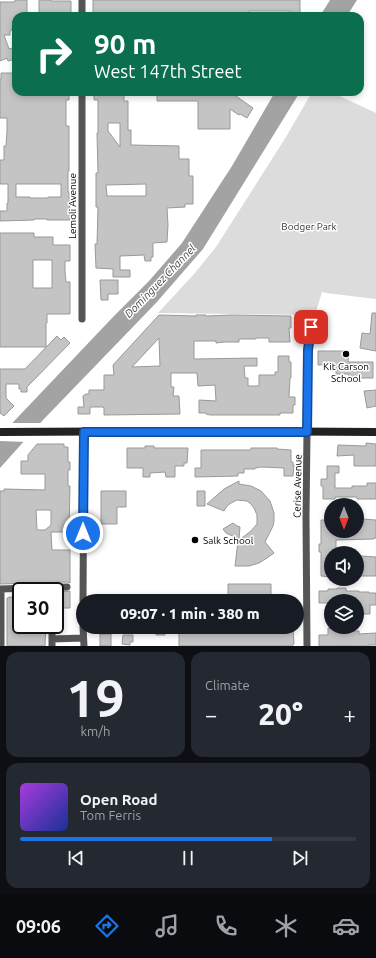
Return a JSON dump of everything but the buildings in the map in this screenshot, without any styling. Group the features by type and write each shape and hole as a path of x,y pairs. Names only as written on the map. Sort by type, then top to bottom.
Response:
{"street":[{"path":"82,0 82,12"},
{"name":"Lemoli Avenue","path":"82,96 82,319"},
{"name":"Cerise Avenue","path":"307,646 306,516 308,350 311,327"},
{"path":"0,432 376,432"},
{"path":"83,594 84,432"},
{"path":"1,646 0,589 12,589"},
{"path":"83,634 84,646"},
{"path":"52,642 83,638"}],"green space":[{"name":"Bodger Park","path":"310,96 340,96 376,113 376,299 322,292 315,315 158,313 194,274 216,247 286,137"}],"water":[{"path":"330,0 357,0 350,12 322,12"},
{"name":"Dominguez Channel","path":"273,96 298,96 203,249 156,303 43,420 0,468 0,436 149,281 182,243 232,166"}],"pier":[{"path":"10,423 42,423 26,442 0,441 0,433"}],"place":[{"name":"Kit Carson School","path":"346,354"},
{"name":"Salk School","path":"195,540"}],"route":[{"path":"83,533 84,432 307,432 308,350 311,327"}]}
